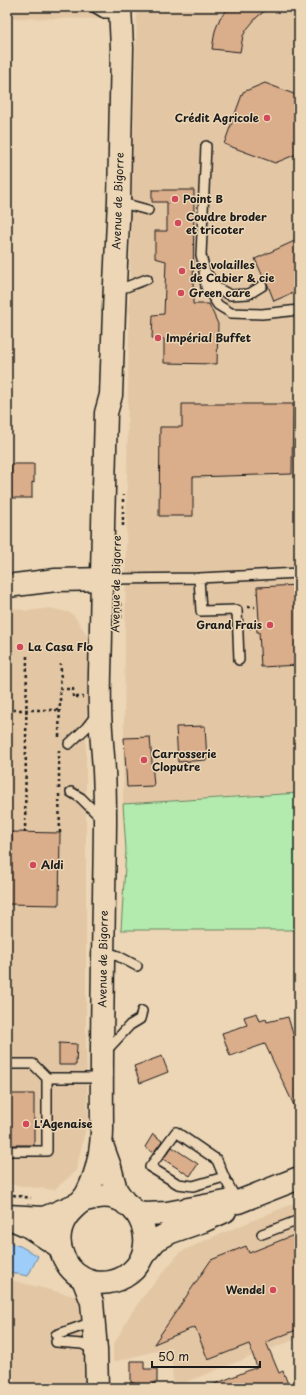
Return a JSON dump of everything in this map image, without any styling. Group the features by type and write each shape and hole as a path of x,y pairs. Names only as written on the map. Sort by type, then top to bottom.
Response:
{"main road":[{"name":"Avenue de Bigorre","path":"104,774 114,696 115,674 104,492 106,413 111,395 114,284 119,200 122,48 120,10"},
{"name":"Avenue de Bigorre","path":"81,1202 89,1191 102,1145 101,1078 105,821 100,710 118,477 117,417 111,395"},
{"path":"7,586 56,580 109,579"},
{"name":"Avenue de Bigorre","path":"102,1145 116,1190 131,1208"},
{"path":"81,1202 65,1218 61,1227 59,1237 64,1260 72,1271 84,1279 95,1283 107,1283 119,1280 130,1274 156,1240 171,1232 203,1221 228,1209 238,1202 299,1178"},
{"path":"7,1217 44,1218 81,1202 99,1197 113,1198 145,1214 167,1213 226,1202 238,1202"},
{"path":"131,1208 143,1226 146,1240 144,1254"},
{"path":"7,1217 28,1226 60,1247"},
{"path":"84,1279 92,1302 97,1388"},
{"path":"96,1357 103,1332 111,1291 119,1280"}],"lane":[{"path":"94,7 104,13 120,10"},
{"path":"206,146 201,255 206,287 218,305 232,312 262,314 299,310"},
{"path":"119,200 126,204 148,210"},
{"path":"202,262 205,271 217,288 230,295 248,294 262,286"},
{"path":"114,284 126,287 147,279"},
{"path":"109,579 199,578 299,573"},
{"path":"199,578 201,611 237,610 239,660"},
{"path":"69,744 86,728 100,710"},
{"path":"71,792 81,798 105,821"},
{"path":"104,952 116,955 137,966"},
{"path":"102,1056 130,1025 140,1019 142,1011"},
{"path":"7,1064 33,1064 47,1078 47,1151 7,1151"},
{"path":"47,1078 101,1078"},
{"path":"224,1177 193,1186 178,1184 150,1167 176,1132 217,1160 224,1177 238,1202"},
{"path":"262,1234 299,1220"},
{"path":"93,1322 56,1338 82,1344 88,1347 96,1357"}],"path":[{"path":"26,833 27,653"},
{"path":"60,688 73,689 73,697"},
{"path":"7,710 59,710"},
{"path":"7,1194 34,1198"}],"shaded area":[{"path":"7,7 104,7 103,19 7,18"},
{"path":"137,7 299,7 299,795 267,794 123,804 129,305"},
{"path":"7,607 27,611 50,608 71,613 76,618 89,639 89,690 86,716 86,1041 88,1118 76,1171 54,1190 7,1184"},
{"path":"299,1201 299,1338 173,1387 171,1347 113,1362 113,1346 131,1313 180,1252"},
{"path":"7,1279 86,1299 87,1388 7,1388"}],"green space":[{"path":"299,793 299,930 121,930 126,850 123,804"}],"water":[{"path":"7,1242 20,1246 38,1256 28,1276 7,1272"}],"building":[{"path":"230,7 270,7 257,17 247,29 243,36 240,52 212,49 215,31 220,18"},
{"name":"Crédit Agricole","path":"265,83 299,96 299,147 297,154 275,163 224,144 243,92"},
{"path":"152,190 194,190 193,304 209,304 218,324 217,364 164,363 164,339 152,338 153,315 164,314 166,261 155,258 155,231 167,231 167,202 152,202"},
{"path":"299,239 299,290 274,301 255,259"},
{"path":"182,404 293,404 292,474 193,477 193,516 159,516 160,427 182,427"},
{"path":"11,464 34,464 32,498 11,498"},
{"path":"299,585 299,665 261,667 259,632 257,632 256,621 259,621 257,587"},
{"path":"205,726 207,760 178,762 176,727"},
{"path":"150,737 154,786 127,787 124,738"},
{"name":"Aldi","path":"12,832 60,833 59,905 7,904 7,842 12,842"},
{"path":"257,1013 260,1021 266,1019 267,1022 288,1017 299,1054 299,1116 265,1044 230,1056 222,1033 247,1025 244,1017"},
{"path":"59,1043 77,1044 76,1065 59,1065"},
{"path":"162,1056 168,1072 140,1083 134,1066"},
{"path":"7,1094 34,1094 34,1145 7,1145"},
{"path":"153,1134 162,1141 153,1153 145,1147"},
{"path":"172,1147 198,1164 190,1176 163,1159"},
{"path":"299,1233 299,1329 266,1342 279,1373 283,1371 288,1384 278,1388 205,1388 257,1367 249,1344 208,1360 195,1327 154,1344 211,1260 246,1246 249,1253"},
{"path":"131,1361 144,1361 144,1369 157,1369 157,1382 154,1382 154,1388 134,1388 134,1383 131,1383"}],"place":[{"name":"Crédit Agricole","path":"267,118"},
{"name":"Point B","path":"175,199"},
{"name":"Coudre broder et tricoter","path":"178,223"},
{"name":"Les volailles de Cabier & cie","path":"182,271"},
{"name":"Green care","path":"181,293"},
{"name":"Impérial Buffet","path":"158,338"},
{"name":"Grand Frais","path":"270,625"},
{"name":"La Casa Flo","path":"20,647"},
{"name":"Carrosserie Cloputre","path":"144,760"},
{"name":"Aldi","path":"33,865"},
{"name":"L'Agenaise","path":"26,1124"},
{"name":"Wendel","path":"273,1290"}]}
